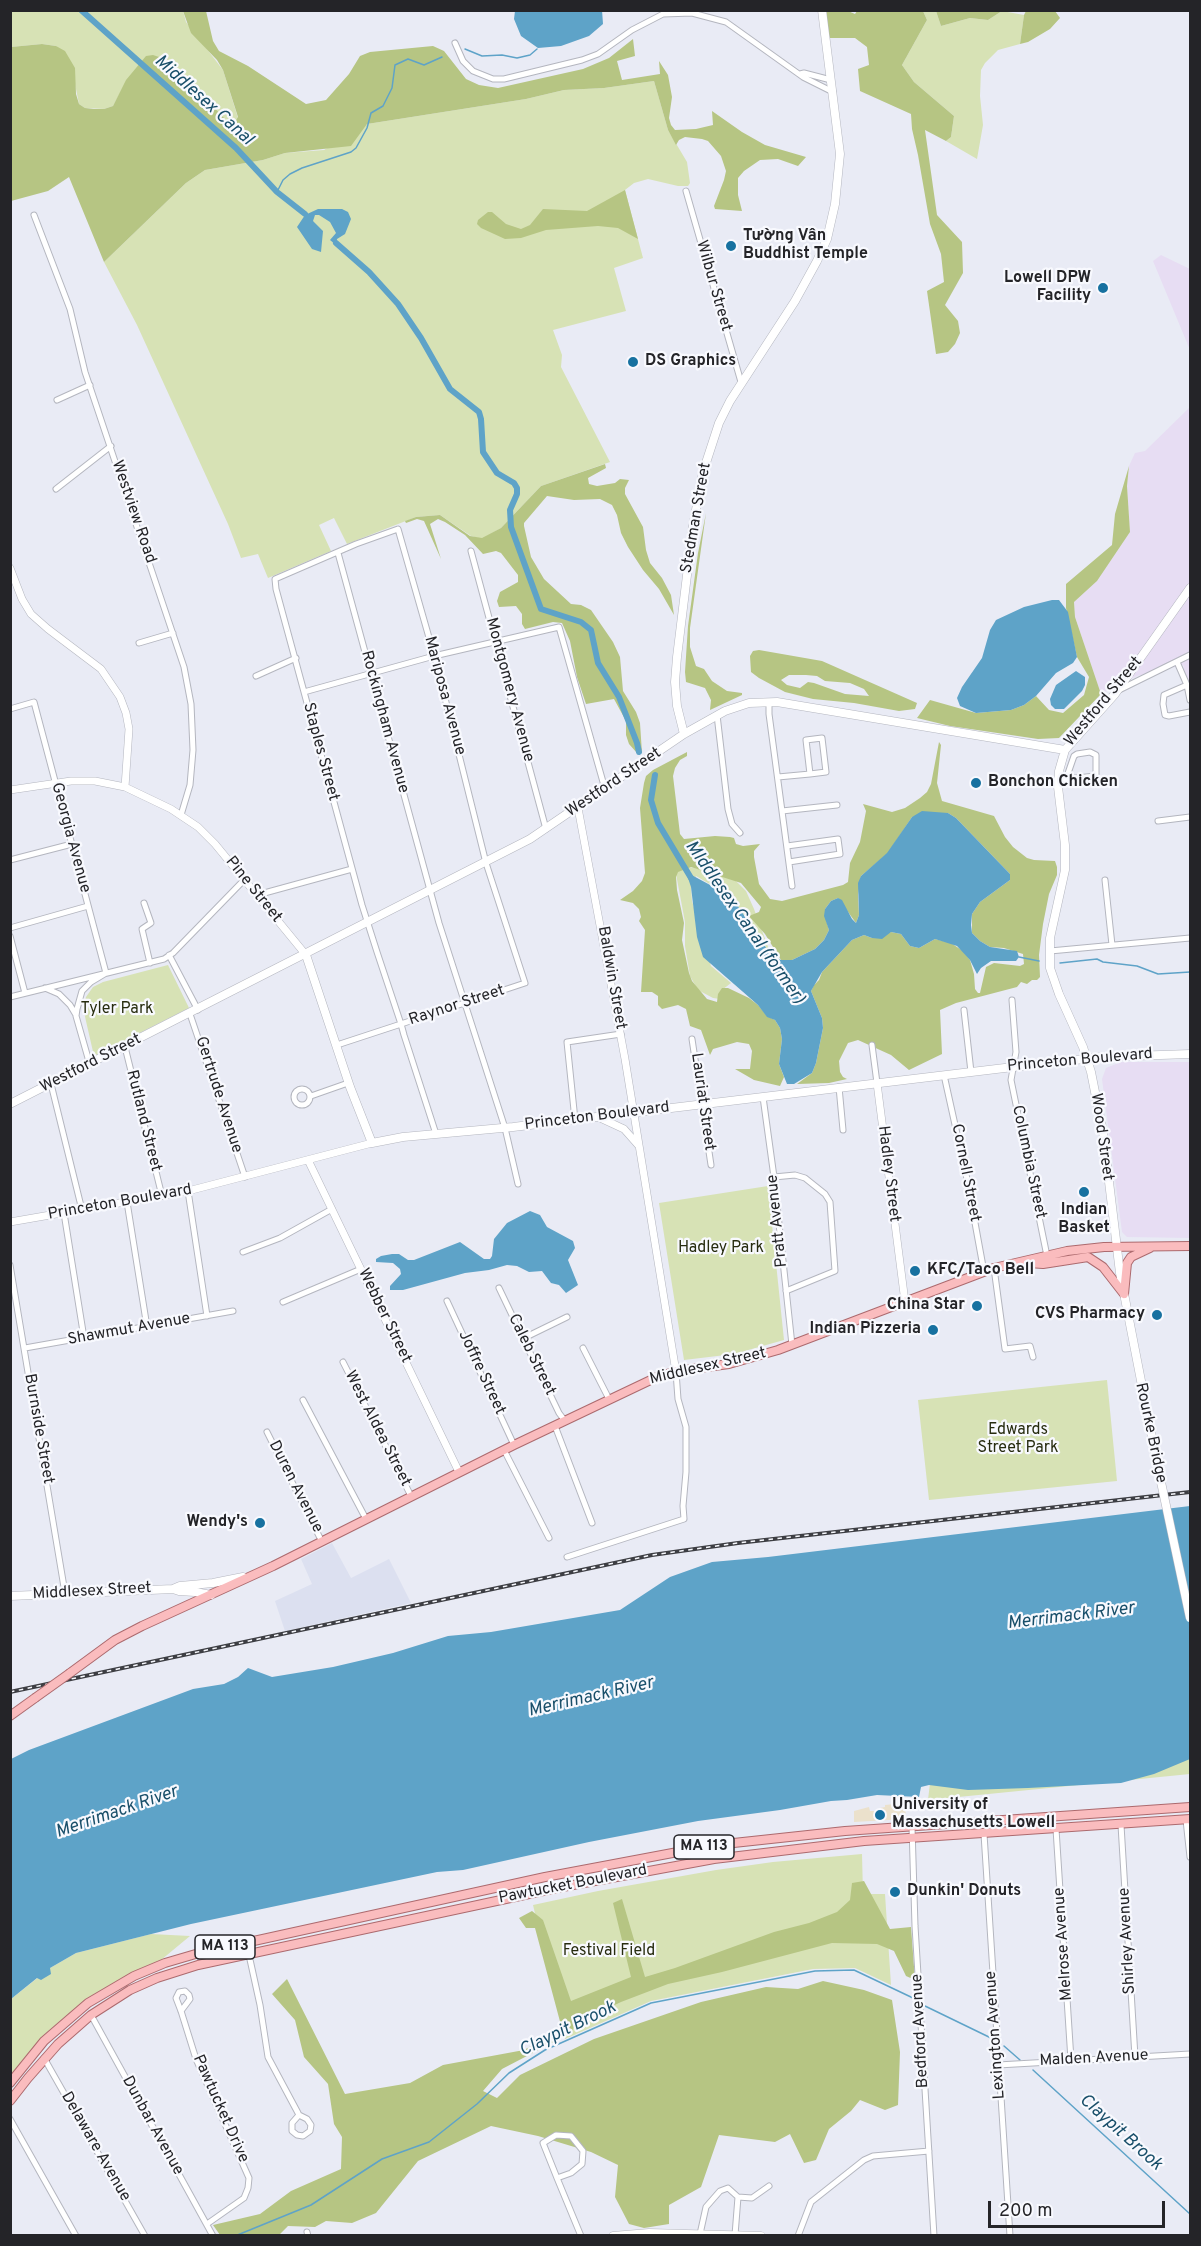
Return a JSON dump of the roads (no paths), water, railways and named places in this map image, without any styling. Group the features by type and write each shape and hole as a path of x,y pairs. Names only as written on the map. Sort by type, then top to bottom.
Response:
{"main road":[{"name":"Stedman Street","path":"684,735 677,706 675,682 693,526 703,472 719,423 741,382 795,301 827,239 835,204 840,167 838,127 822,10"},
{"name":"Westford Street","path":"10,1104 486,863 546,829 684,735 748,702 769,702 852,713 1065,750 1118,691 1191,588"},
{"name":"Wood Street","path":"1065,750 1059,771 1062,780 1059,806 1065,845 1065,870 1050,938 1050,968 1087,1059 1102,1132 1116,1246"},
{"name":"Pine Street","path":"306,955 348,1083 372,1143"},
{"name":"Princeton Boulevard","path":"372,1143 404,1137 575,1120 1013,1067 1087,1059 1191,1054"},
{"name":"Middlesex Street","path":"173,1589 211,1595 638,1385 676,1372 729,1364 792,1345 994,1268 1068,1251 1116,1246 1191,1246"},
{"name":"Rourke Bridge","path":"1116,1246 1158,1468 1191,1618"},
{"path":"1124,1294 1127,1263 1131,1257 1142,1250 1156,1246"},
{"path":"1020,1262 1035,1265 1088,1257 1103,1267 1124,1294"},
{"name":"Middlesex Street","path":"10,1596 173,1589 253,1575"},
{"path":"10,1716 115,1640 211,1595"},
{"name":"Pawtucket Boulevard","path":"10,2083 44,2041 84,2006 134,1976 182,1957 546,1877 715,1845 846,1831 1191,1806"},
{"name":"Pawtucket Boulevard","path":"10,2101 44,2058 72,2030 91,2016 128,1992 158,1978 198,1965 495,1900 669,1866 821,1845 1189,1820"},
{"path":"613,2235 649,2233 761,2235"}],"street":[{"path":"455,44 463,61 473,70 493,79 504,79 573,63 598,54 632,30 663,14 701,13 726,22 803,77 833,92"},
{"path":"800,74 831,80"},
{"name":"Wilbur Street","path":"686,191 741,382"},
{"name":"Westview Road","path":"34,215 70,309 90,385 184,666 193,734 190,785 181,815"},
{"path":"57,400 90,385"},
{"path":"56,489 111,446"},
{"name":"Mariposa Avenue","path":"339,553 398,529 434,656 486,863"},
{"name":"Montgomery Avenue","path":"471,551 546,829"},
{"name":"Staples Street","path":"339,553 275,579 276,589 352,869 436,1134"},
{"name":"Rockingham Avenue","path":"339,553 430,891 505,1128 518,1184"},
{"path":"10,568 22,599 31,614 101,669 120,697 129,729 125,787"},
{"path":"304,692 496,640 560,627 605,789"},
{"path":"139,643 173,633"},
{"path":"1118,691 1191,654"},
{"path":"256,676 296,658"},
{"path":"1177,662 1191,700"},
{"path":"1187,685 1164,694 1163,704 1165,715 1191,712"},
{"name":"Georgia Avenue","path":"10,709 34,702 106,974"},
{"path":"769,702 792,886"},
{"path":"717,716 728,809 732,824 740,833"},
{"path":"778,777 810,774 826,772 822,738 806,740 810,774"},
{"path":"1090,752 1095,756 1096,776 1062,780 1074,756 1090,752"},
{"name":"Pine Street","path":"10,790 56,782 86,780 125,787 181,815 205,833 306,955"},
{"path":"782,810 837,805"},
{"name":"Baldwin Street","path":"567,1557 684,1519 686,1457 686,1427 678,1399 676,1372 640,1148 578,808"},
{"path":"1158,821 1191,817"},
{"path":"787,846 838,839 840,854 789,862"},
{"path":"10,860 72,844"},
{"name":"Raynor Street","path":"337,1045 525,983 486,863"},
{"path":"257,896 352,869"},
{"path":"10,997 150,963 170,956 244,880"},
{"path":"1106,880 1112,945"},
{"path":"144,903 151,923 142,929 150,963"},
{"path":"10,928 88,906"},
{"path":"10,936 25,993"},
{"path":"1050,951 1191,938"},
{"path":"170,956 194,1012"},
{"path":"76,1016 82,992 91,982 106,974"},
{"path":"45,988 59,994 70,1005 76,1016 90,1065"},
{"name":"Columbia Street","path":"1012,1000 1016,1052 1011,1080 1047,1256"},
{"path":"964,1010 970,1072"},
{"name":"Gertrude Avenue","path":"194,1012 245,1177"},
{"path":"575,1120 567,1042 621,1034"},
{"name":"Lauriat Street","path":"692,1039 711,1165"},
{"name":"Hadley Street","path":"872,1045 905,1302"},
{"name":"Rutland Street","path":"125,1047 162,1196"},
{"name":"Cornell Street","path":"944,1075 968,1179 984,1272"},
{"path":"310,1096 348,1083"},
{"path":"51,1084 82,1210"},
{"path":"840,1088 843,1130"},
{"name":"Pratt Avenue","path":"763,1097 792,1345"},
{"path":"598,1117 624,1129 640,1148"},
{"name":"Princeton Boulevard","path":"10,1222 188,1191 372,1143"},
{"name":"Webber Street","path":"308,1160 459,1472"},
{"path":"774,1177 795,1175 805,1178 825,1194 830,1202 835,1270 786,1291"},
{"path":"188,1191 207,1316"},
{"path":"127,1202 147,1327"},
{"path":"243,1252 280,1238 332,1209"},
{"path":"64,1213 84,1338"},
{"name":"Burnside Street","path":"10,1265 66,1593"},
{"path":"994,1268 1005,1349 1030,1346 1033,1357"},
{"path":"283,1302 361,1269"},
{"name":"Caleb Street","path":"499,1288 559,1413 565,1421"},
{"name":"Joffre Street","path":"447,1301 514,1445"},
{"name":"Shawmut Avenue","path":"25,1348 233,1311"},
{"path":"524,1338 567,1317"},
{"path":"583,1348 609,1399"},
{"name":"West Aldea Street","path":"343,1362 411,1497"},
{"path":"303,1400 366,1519"},
{"path":"555,1426 592,1523"},
{"name":"Duren Avenue","path":"267,1432 322,1542"},
{"path":"504,1450 549,1538"},
{"path":"1023,1819 1023,1831"},
{"path":"1189,1820 1191,1857"},
{"name":"Shirley Avenue","path":"1121,1825 1135,2057"},
{"name":"Bedford Avenue","path":"912,1827 923,2072 934,2235"},
{"name":"Melrose Avenue","path":"1056,1829 1071,2060"},
{"name":"Lexington Avenue","path":"984,1834 1010,2235"},
{"path":"249,1955 268,2057 299,2115"},
{"name":"Pawtucket Drive","path":"180,2011 200,2067 249,2178 244,2198 207,2224"},
{"name":"Dunbar Avenue","path":"91,2016 213,2235"},
{"name":"Malden Avenue","path":"998,2065 1191,2054"},
{"name":"Delaware Avenue","path":"44,2058 146,2235"},
{"path":"10,2119 76,2235"},
{"path":"557,2178 571,2173 582,2164 583,2151 571,2136 556,2135 543,2143 557,2178 581,2235"},
{"path":"798,2235 811,2202 864,2160 873,2156 929,2151"},
{"path":"700,2234 706,2207 720,2191 728,2188 738,2197 752,2198 769,2186"},
{"path":"735,2235 738,2197"}],"water":[{"path":"602,10 603,24 589,36 561,46 538,48 521,36 514,19 515,11"},
{"path":"318,209 342,209 348,212 351,219 345,234 337,239 336,245 330,240 336,233 330,222 315,215 313,221 323,231 321,252 312,249 297,227 305,215"},
{"path":"1059,600 1068,612 1077,657 1073,663 1056,673 1036,696 1024,705 1011,710 976,713 960,706 957,698 982,658 990,630 996,620 1024,607"},
{"path":"1076,671 1085,677 1082,691 1064,709 1055,709 1050,699 1056,685"},
{"path":"922,811 948,813 956,818 1010,874 1010,880 980,902 972,914 971,925 972,933 980,941 990,947 1017,951 1019,957 1016,961 991,961 977,974 970,960 957,946 935,939 919,948 910,946 901,934 891,932 882,939 864,935 852,940 822,972 811,991 822,1018 823,1028 812,1073 794,1084 787,1084 779,1064 782,1039 780,1028 775,1020 767,1017 758,1005 703,957 697,937 691,887 686,872 725,893 737,905 771,955 781,960 792,960 815,949 824,940 829,930 824,916 825,909 831,901 838,898 842,900 856,923 859,915 858,883 861,876 887,853 912,817"},
{"path":"530,1211 540,1215 547,1227 573,1241 575,1248 568,1260 578,1285 566,1293 559,1285 551,1283 542,1271 529,1272 517,1266 507,1265 465,1273 403,1290 390,1290 390,1286 401,1274 400,1269 393,1263 376,1262 376,1259 381,1256 392,1254 399,1254 408,1260 414,1260 460,1242 484,1259 490,1259 494,1239 507,1223"},
{"name":"Merrimack River","path":"1190,1506 1190,1759 1154,1774 1121,1783 968,1790 929,1785 921,1787 919,1797 877,1795 698,1821 463,1870 437,1872 191,1924 76,1953 50,1968 51,1974 41,1980 37,1978 11,1999 11,1759 29,1750 193,1689 224,1684 238,1677 248,1668 272,1677 333,1667 393,1653 448,1636 491,1632 620,1610 670,1577 712,1562"}],"waterway":[{"name":"Middlesex Canal","path":"81,10 236,148 277,192 305,214"},
{"path":"465,49 482,56 502,55 517,58 530,55 537,49"},
{"path":"277,192 283,180 290,174 351,152 356,148 367,128 371,113 383,106 392,88 395,65 408,59 424,65 442,57"},
{"name":"MIddlesex Canal (former)","path":"336,243 369,272 398,304 421,338 450,389 479,412 483,452 497,473 514,483 517,488 517,494 510,510 511,527 541,609 581,622 591,630 598,663 619,697 639,752"},
{"name":"MIddlesex Canal (former)","path":"655,775 651,800 658,823 691,878"},
{"path":"1019,957 1039,961"},
{"path":"1060,963 1097,959 1103,962 1137,966 1158,974 1190,972"},
{"name":"Claypit Brook","path":"235,2236 311,2205 382,2159 429,2142 477,2104 509,2073 545,2050 651,2003 815,1971 854,1970 913,1998"},
{"name":"Claypit Brook","path":"925,2006 991,2038"},
{"name":"Claypit Brook","path":"1004,2046 1020,2060"},
{"name":"Claypit Brook","path":"1033,2070 1190,2214"}],"railway":[{"path":"10,1692 652,1555 738,1543 1190,1492"}],"place":[{"name":"Tường Vân Buddhist Temple","path":"731,246"},
{"name":"Lowell DPW Facility","path":"1103,288"},
{"name":"DS Graphics","path":"633,362"},
{"name":"Bonchon Chicken","path":"976,783"},
{"name":"Indian Basket","path":"1084,1192"},
{"name":"KFC/Taco Bell","path":"915,1271"},
{"name":"China Star","path":"977,1306"},
{"name":"CVS Pharmacy","path":"1157,1315"},
{"name":"Indian Pizzeria","path":"933,1330"},
{"name":"Wendy's","path":"260,1523"},
{"name":"University of Massachusetts Lowell","path":"880,1815"},
{"name":"Dunkin' Donuts","path":"895,1892"}],"park label":[{"name":"Tyler Park","path":"117,1010"},
{"name":"Hadley Park","path":"721,1249"},
{"name":"Edwards Street Park","path":"1018,1440"},
{"name":"Festival Field","path":"609,1952"}]}
